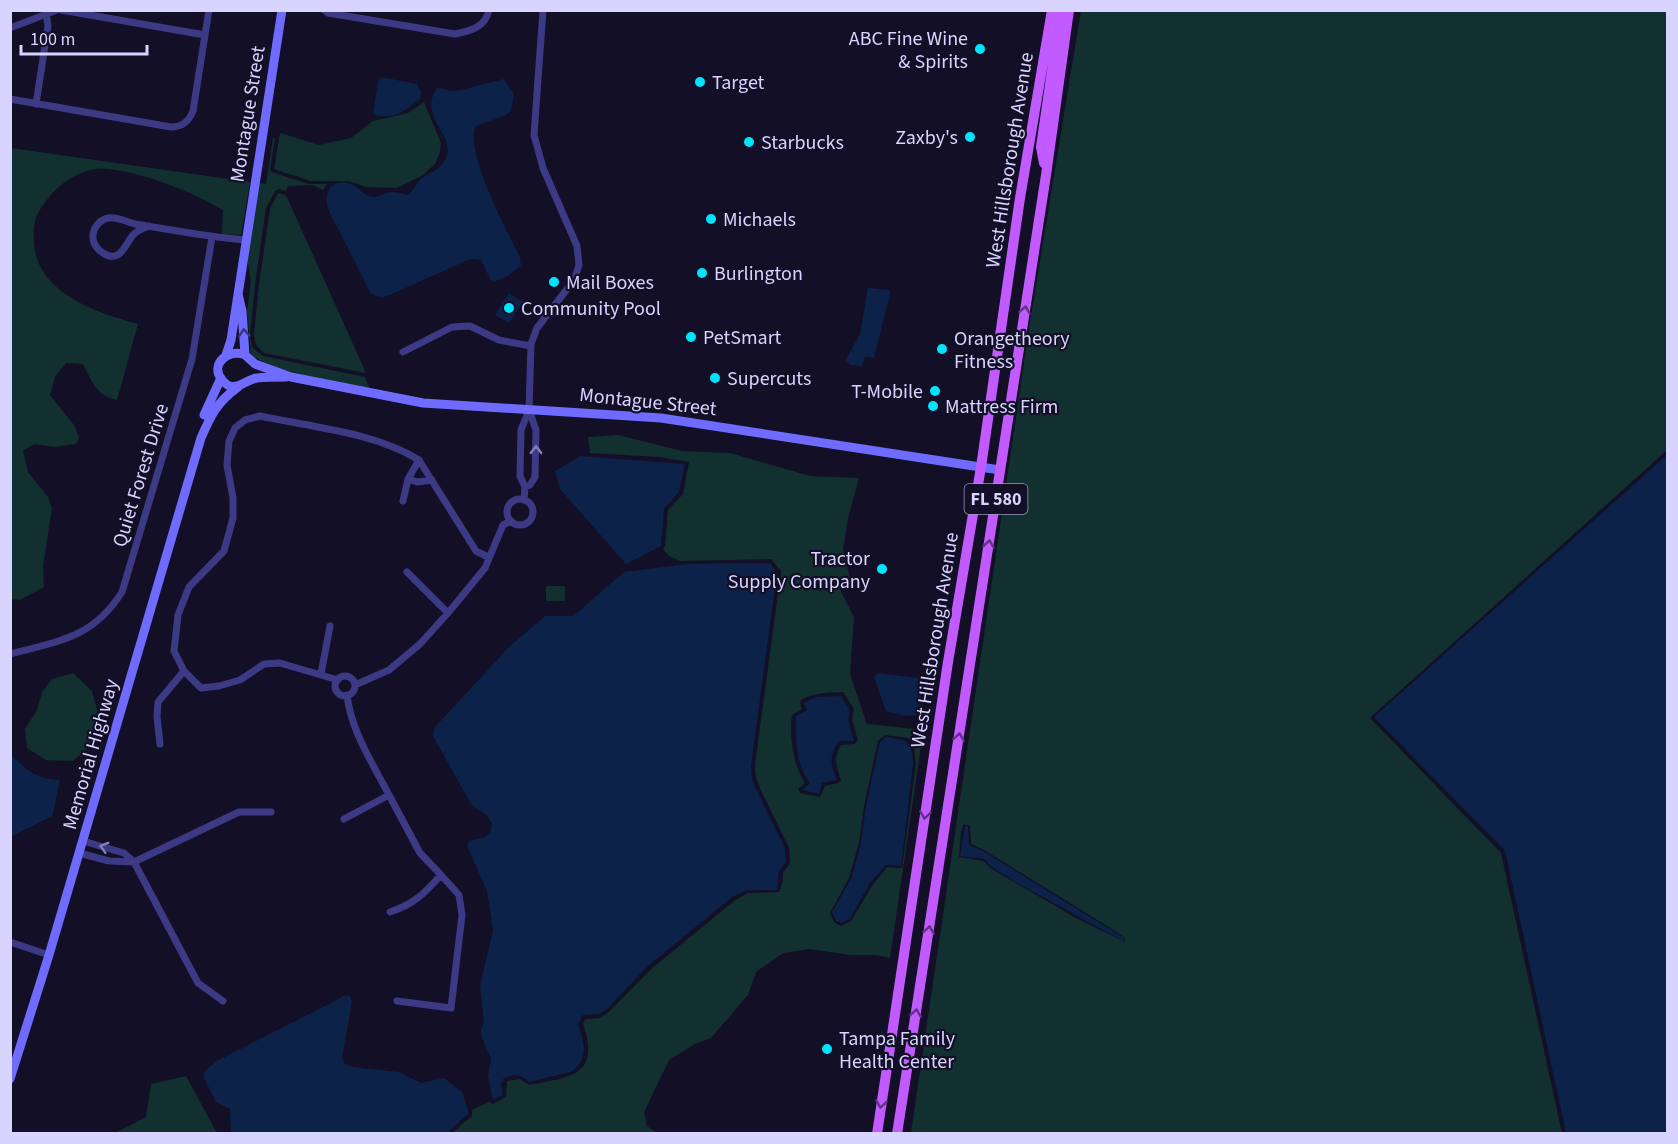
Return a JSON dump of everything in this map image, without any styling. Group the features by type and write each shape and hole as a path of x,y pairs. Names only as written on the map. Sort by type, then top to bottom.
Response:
{"main road":[{"name":"West Hillsborough Avenue","path":"877,1134 948,662 981,467 1020,198 1052,10"},
{"path":"1046,175 1041,147 1059,10"},
{"name":"West Hillsborough Avenue","path":"897,1134 1046,175 1068,10"}],"street":[{"path":"10,28 57,10"},
{"path":"61,10 205,35"},
{"path":"10,99 177,127 188,121 193,111 209,10"},
{"name":"Montague Street","path":"221,378 219,364 226,355 231,340 282,10"},
{"path":"324,10 328,13 455,34 471,31 482,25 489,10"},
{"path":"525,487 535,477 536,430 529,410 531,346 537,328 574,280 579,265 577,246 543,168 534,135 543,10"},
{"path":"36,104 48,26 46,13"},
{"path":"149,226 133,235 123,252 114,256 105,255 97,249 92,239 94,229 101,221 111,217 212,237 245,240"},
{"name":"Quiet Forest Drive","path":"10,654 75,636 89,628 113,606 122,592 192,359 212,237"},
{"name":"Montague Street","path":"238,294 242,311 245,355 255,364 291,377 423,403 661,418 1000,470"},
{"path":"403,352 452,327 470,326 499,340 531,346"},
{"path":"226,355 235,352 245,355"},
{"name":"Montague Street","path":"256,378 291,377"},
{"path":"221,378 227,385 238,387"},
{"name":"Memorial Highway","path":"201,438 203,419 221,378"},
{"name":"Memorial Highway","path":"10,1079 83,841 201,438 213,410 238,387 256,378"},
{"path":"524,500 525,487 521,483 520,476 520,430 529,410"},
{"path":"338,680 280,663 264,664 240,680 201,688 184,671 174,651 178,615 189,587 224,551 233,518 233,498 227,465 230,441 235,428 244,420 260,416 381,442 401,449 419,460 476,551 488,557"},
{"path":"403,501 408,479 419,460"},
{"path":"408,479 417,482 432,480"},
{"path":"524,500 531,505 533,516 527,524 517,525 511,521 507,511 513,501 524,500"},
{"path":"355,685 350,677 343,676 338,680 336,689 340,694 347,695 354,690 355,685 389,670 420,644 485,568 503,525 511,521"},
{"path":"407,572 448,613"},
{"path":"321,674 330,626"},
{"path":"160,744 158,702 184,671"},
{"path":"347,695 348,707 359,736 420,853 459,895 462,915 451,1008 398,1001"},
{"path":"345,819 389,795"},
{"path":"79,854 109,861 134,862 240,812 271,812"},
{"path":"83,841 124,853 134,862 198,983 223,1001"},
{"path":"390,912 419,898 441,875"},
{"path":"10,942 49,955"}],"green space":[{"path":"1081,11 1667,11 1667,450 1370,718 1501,853 1562,1133 911,1133 1030,322","holes":["964,824 970,826 971,844 1112,929 1125,938 1125,942 1076,918 990,868 984,861 959,857 961,832"]},
{"path":"424,102 441,143 440,152 435,164 423,175 397,188 366,187 349,181 311,181 274,169 280,133 319,145 351,138 373,121 408,113"},
{"path":"273,138 275,138 271,172 309,184 327,184 323,190 313,185 288,186 286,191 278,189 266,208 255,285 250,335 252,347 263,356 365,377 370,389 272,366 251,354 247,311 251,282 247,257 259,183 266,184"},
{"path":"11,148 250,182 241,235 222,234 223,210 211,203 158,181 120,170 90,170 75,176 56,190 39,212 34,225 34,243 38,260 46,275 57,288 88,307 138,324 117,400 99,391 83,364 66,363 55,377 50,395 74,425 79,438 76,444 54,447 35,444 23,450 28,472 48,497 52,508 43,566 44,587 20,600 10,599"},
{"path":"278,193 286,195 366,373 264,353 256,345 254,335 259,284 270,209"},
{"path":"618,435 682,451 730,453 810,476 859,478 848,518 843,549 851,583 840,590 854,617 850,674 867,724 915,729 913,738 922,739 890,958 810,949 783,953 756,972 748,995 711,1038 695,1044 669,1060 644,1112 647,1126 657,1133 452,1133 472,1116 472,1110 489,1102 493,1104 506,1097 507,1081 520,1079 529,1085 569,1076 578,1071 585,1064 588,1054 588,1041 583,1024 585,1019 600,1018 609,1012 650,970 734,901 748,893 779,892 783,873 790,863 789,848 760,788 755,765 781,571 771,559 680,561 669,556 663,549 668,510 683,494 689,462 659,457 590,453 588,437","holes":["843,692 854,709 852,719 858,741 854,744 841,745 838,750 836,763 841,781 825,786 820,797 800,793 798,789 805,783 797,768 793,750 792,715 802,709 801,700 806,697 821,693","885,735 908,738 914,746 916,764 902,868 887,867 872,886 851,921 841,926 834,922 830,913 849,878 859,843 864,806 878,741"]},
{"path":"546,586 565,586 565,601 546,601"},
{"path":"73,673 92,691 99,717 93,743 73,761 46,760 27,748 25,729 37,710 42,692 52,679"},
{"path":"186,1076 217,1133 115,1133 146,1117 151,1084"}],"water":[{"path":"381,77 417,84 421,92 420,99 404,111 392,116 373,114 378,81"},
{"path":"504,79 514,94 511,111 504,116 476,126 474,137 481,171 497,211 520,257 521,266 508,276 494,282 490,279 481,260 470,259 390,295 381,297 371,294 329,211 328,191 336,183 341,182 355,186 371,197 393,192 407,195 422,178 436,169 446,158 448,148 432,110 432,100 437,88 461,90"},
{"path":"868,288 889,290 890,293 874,358 865,357 862,366 851,365 845,361 860,334"},
{"name":"Community Pool","path":"509,293 523,302 509,323 495,315"},
{"path":"1667,455 1667,1133 1566,1133 1505,851 1374,717"},
{"path":"580,456 685,464 679,492 664,509 661,546 626,564 560,489 555,471"},
{"path":"770,563 777,573 751,766 756,789 785,848 786,862 779,872 777,890 748,890 732,897 647,967 607,1009 599,1014 583,1015 578,1024 584,1044 583,1056 581,1062 571,1072 529,1082 517,1076 504,1078 501,1084 503,1095 493,1100 488,1076 491,1059 481,1030 484,1022 480,986 493,930 487,891 467,846 469,841 485,837 491,831 492,823 485,814 471,804 433,736 435,727 511,645 545,616 573,616 624,572 687,564"},
{"path":"878,673 918,678 924,681 917,715 906,716 886,711 874,677"},
{"path":"841,696 850,711 848,719 854,741 839,741 833,751 832,765 837,780 822,783 819,794 802,790 810,783 799,760 796,716 807,710 804,703 817,697"},
{"path":"886,737 899,739 910,746 913,764 901,866 886,865 870,883 850,919 842,923 836,921 832,912 851,879 861,843 866,805 880,742"},
{"path":"10,753 32,772 45,778 60,780 52,818 11,837"},
{"path":"965,826 968,826 969,845 983,851 1124,938 1125,942 1019,884 990,866 985,859 960,856"},
{"path":"346,995 350,996 352,1002 342,1057 344,1063 352,1067 399,1072 421,1083 444,1078 462,1092 469,1113 447,1133 231,1133 230,1109 216,1102 204,1078 204,1072 215,1062"}],"place":[{"name":"ABC Fine Wine & Spirits","path":"980,49"},
{"name":"Target","path":"700,82"},
{"name":"Zaxby's","path":"970,137"},
{"name":"Starbucks","path":"749,142"},
{"name":"Michaels","path":"711,219"},
{"name":"Burlington","path":"702,273"},
{"name":"Mail Boxes","path":"554,282"},
{"name":"Community Pool","path":"509,308"},
{"name":"PetSmart","path":"691,337"},
{"name":"Orangetheory Fitness","path":"942,349"},
{"name":"Supercuts","path":"715,378"},
{"name":"T-Mobile","path":"935,391"},
{"name":"Mattress Firm","path":"933,406"},
{"name":"Tractor Supply Company","path":"882,569"},
{"name":"Tampa Family Health Center","path":"827,1049"}]}
